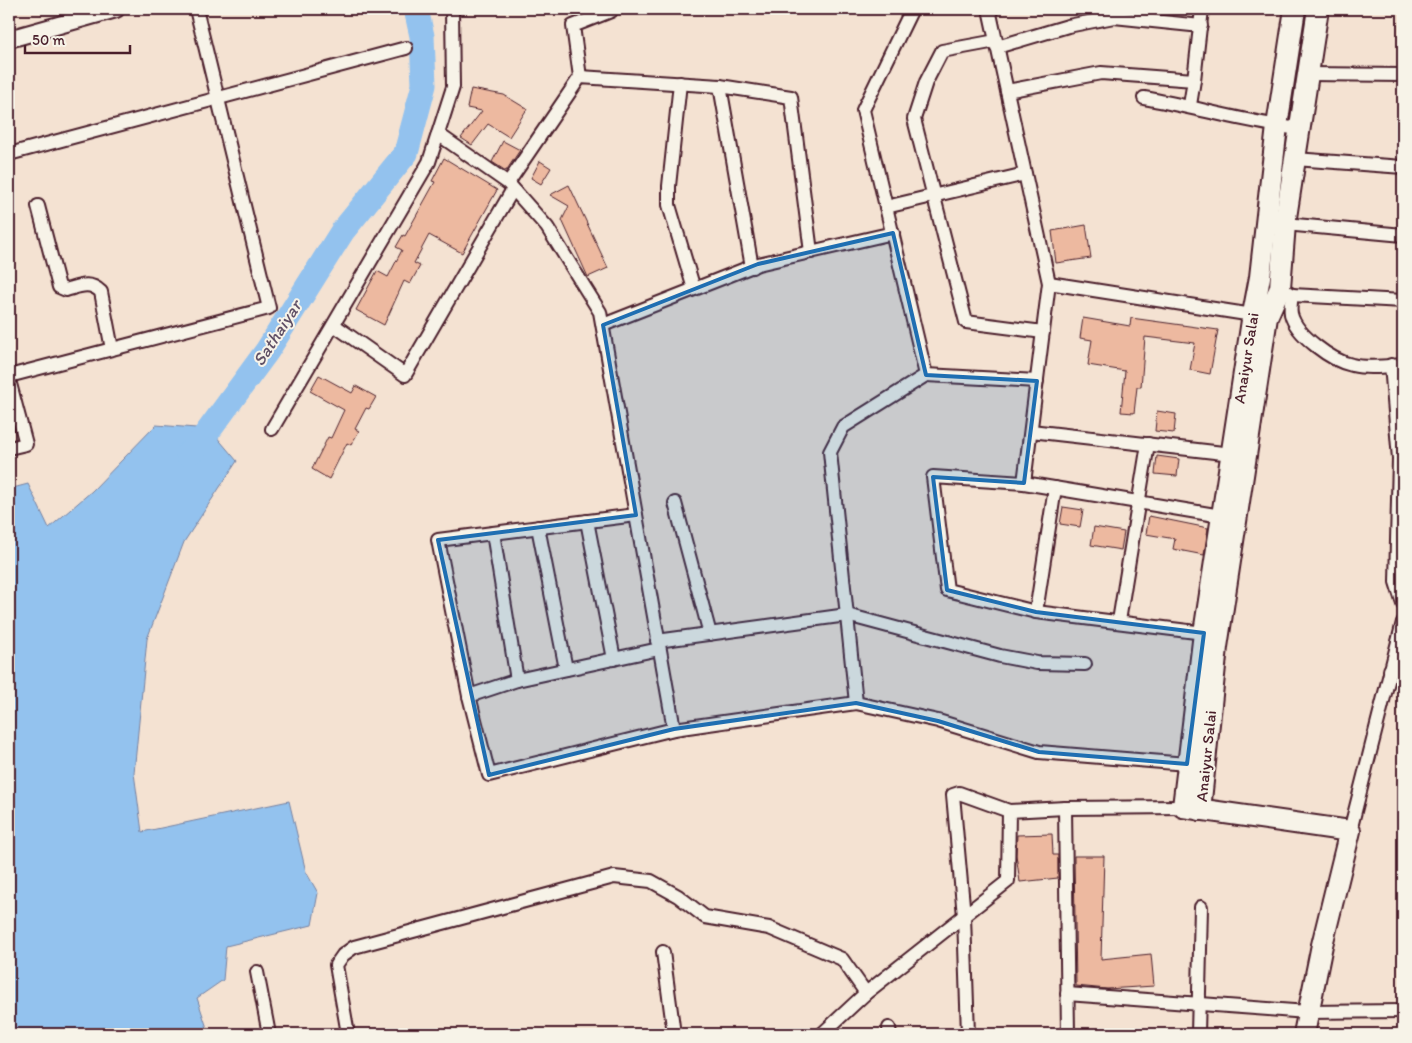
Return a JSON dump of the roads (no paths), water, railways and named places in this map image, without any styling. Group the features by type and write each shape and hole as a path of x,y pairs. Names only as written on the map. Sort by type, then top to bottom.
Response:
{"main road":[{"name":"Anaiyur Salai","path":"1192,809 1218,647 1260,316 1260,277 1278,126 1295,9"},
{"name":"Anaiyur Salai","path":"1192,809 1187,764 1221,516 1260,316 1286,291 1285,224 1318,9"},
{"path":"1192,809 1350,831 1307,1012 1304,1034"}],"street":[{"path":"9,39 116,9"},
{"path":"9,376 270,308 196,9"},
{"path":"272,429 429,162 453,87 452,9"},
{"path":"912,9 863,110 926,375"},
{"path":"989,9 1049,283 1024,483"},
{"path":"1190,106 1202,9"},
{"path":"334,325 405,375 510,186 580,77 573,26 615,10"},
{"path":"1043,332 966,322 914,119 926,82 942,51 996,44 1114,17 1201,26"},
{"path":"9,154 406,48"},
{"path":"1007,91 1101,73 1194,80"},
{"path":"1308,74 1403,75"},
{"path":"580,77 720,86 791,97 811,252"},
{"path":"680,83 669,186 669,205 694,290"},
{"path":"720,86 752,267"},
{"path":"1144,98 1300,129"},
{"path":"438,134 510,186 547,227 600,312 674,730"},
{"path":"1295,159 1403,167"},
{"path":"886,207 1025,174"},
{"path":"38,206 59,287 66,290 86,284 96,287 101,292 112,350"},
{"path":"1285,224 1403,235"},
{"path":"603,325 752,267 893,233"},
{"path":"1049,283 1260,316"},
{"path":"1403,301 1286,291 1291,314 1297,326 1316,347 1333,358 1353,366 1397,365 1401,459 1396,582 1403,604"},
{"path":"856,703 830,452 842,427 926,375 1037,381"},
{"path":"9,380 26,444 9,448"},
{"path":"1031,431 1232,454"},
{"path":"1119,622 1148,444"},
{"path":"1204,633 1036,612 947,590 933,477 1024,483 1221,516"},
{"path":"1036,612 1055,488"},
{"path":"675,503 710,634"},
{"path":"636,515 438,540 469,696 489,775 674,730 856,703 938,721 1039,752 1187,764"},
{"path":"587,521 614,658"},
{"path":"538,527 566,669"},
{"path":"493,533 517,680"},
{"path":"469,696 517,680 614,658 658,645 710,634 847,615 1000,656 1037,663 1085,664"},
{"path":"1350,831 1403,622"},
{"path":"1390,670 1403,669"},
{"path":"968,1034 964,916 953,794 959,794 1009,811 1065,808 1192,809"},
{"path":"1065,808 1068,1034"},
{"path":"822,1034 866,993 1008,882 1009,811"},
{"path":"348,1034 336,965 342,955 354,947 614,877 651,880 678,896 705,917 769,928 842,960 866,993"},
{"path":"1198,1034 1200,907"},
{"path":"663,952 674,1034"},
{"path":"257,972 270,1034"},
{"path":"1067,994 1307,1012 1403,1011"}],"water":[{"path":"156,425 210,429 237,461 184,542 147,639 134,773 142,832 289,801 306,872 318,893 312,925 226,946 223,980 197,998 209,1034 9,1034 9,489 28,484 49,528 92,491"}],"waterway":[{"name":"Sathaiyar","path":"188,454 196,448 267,351 342,232 406,153 424,85 422,36 416,9"}]}
